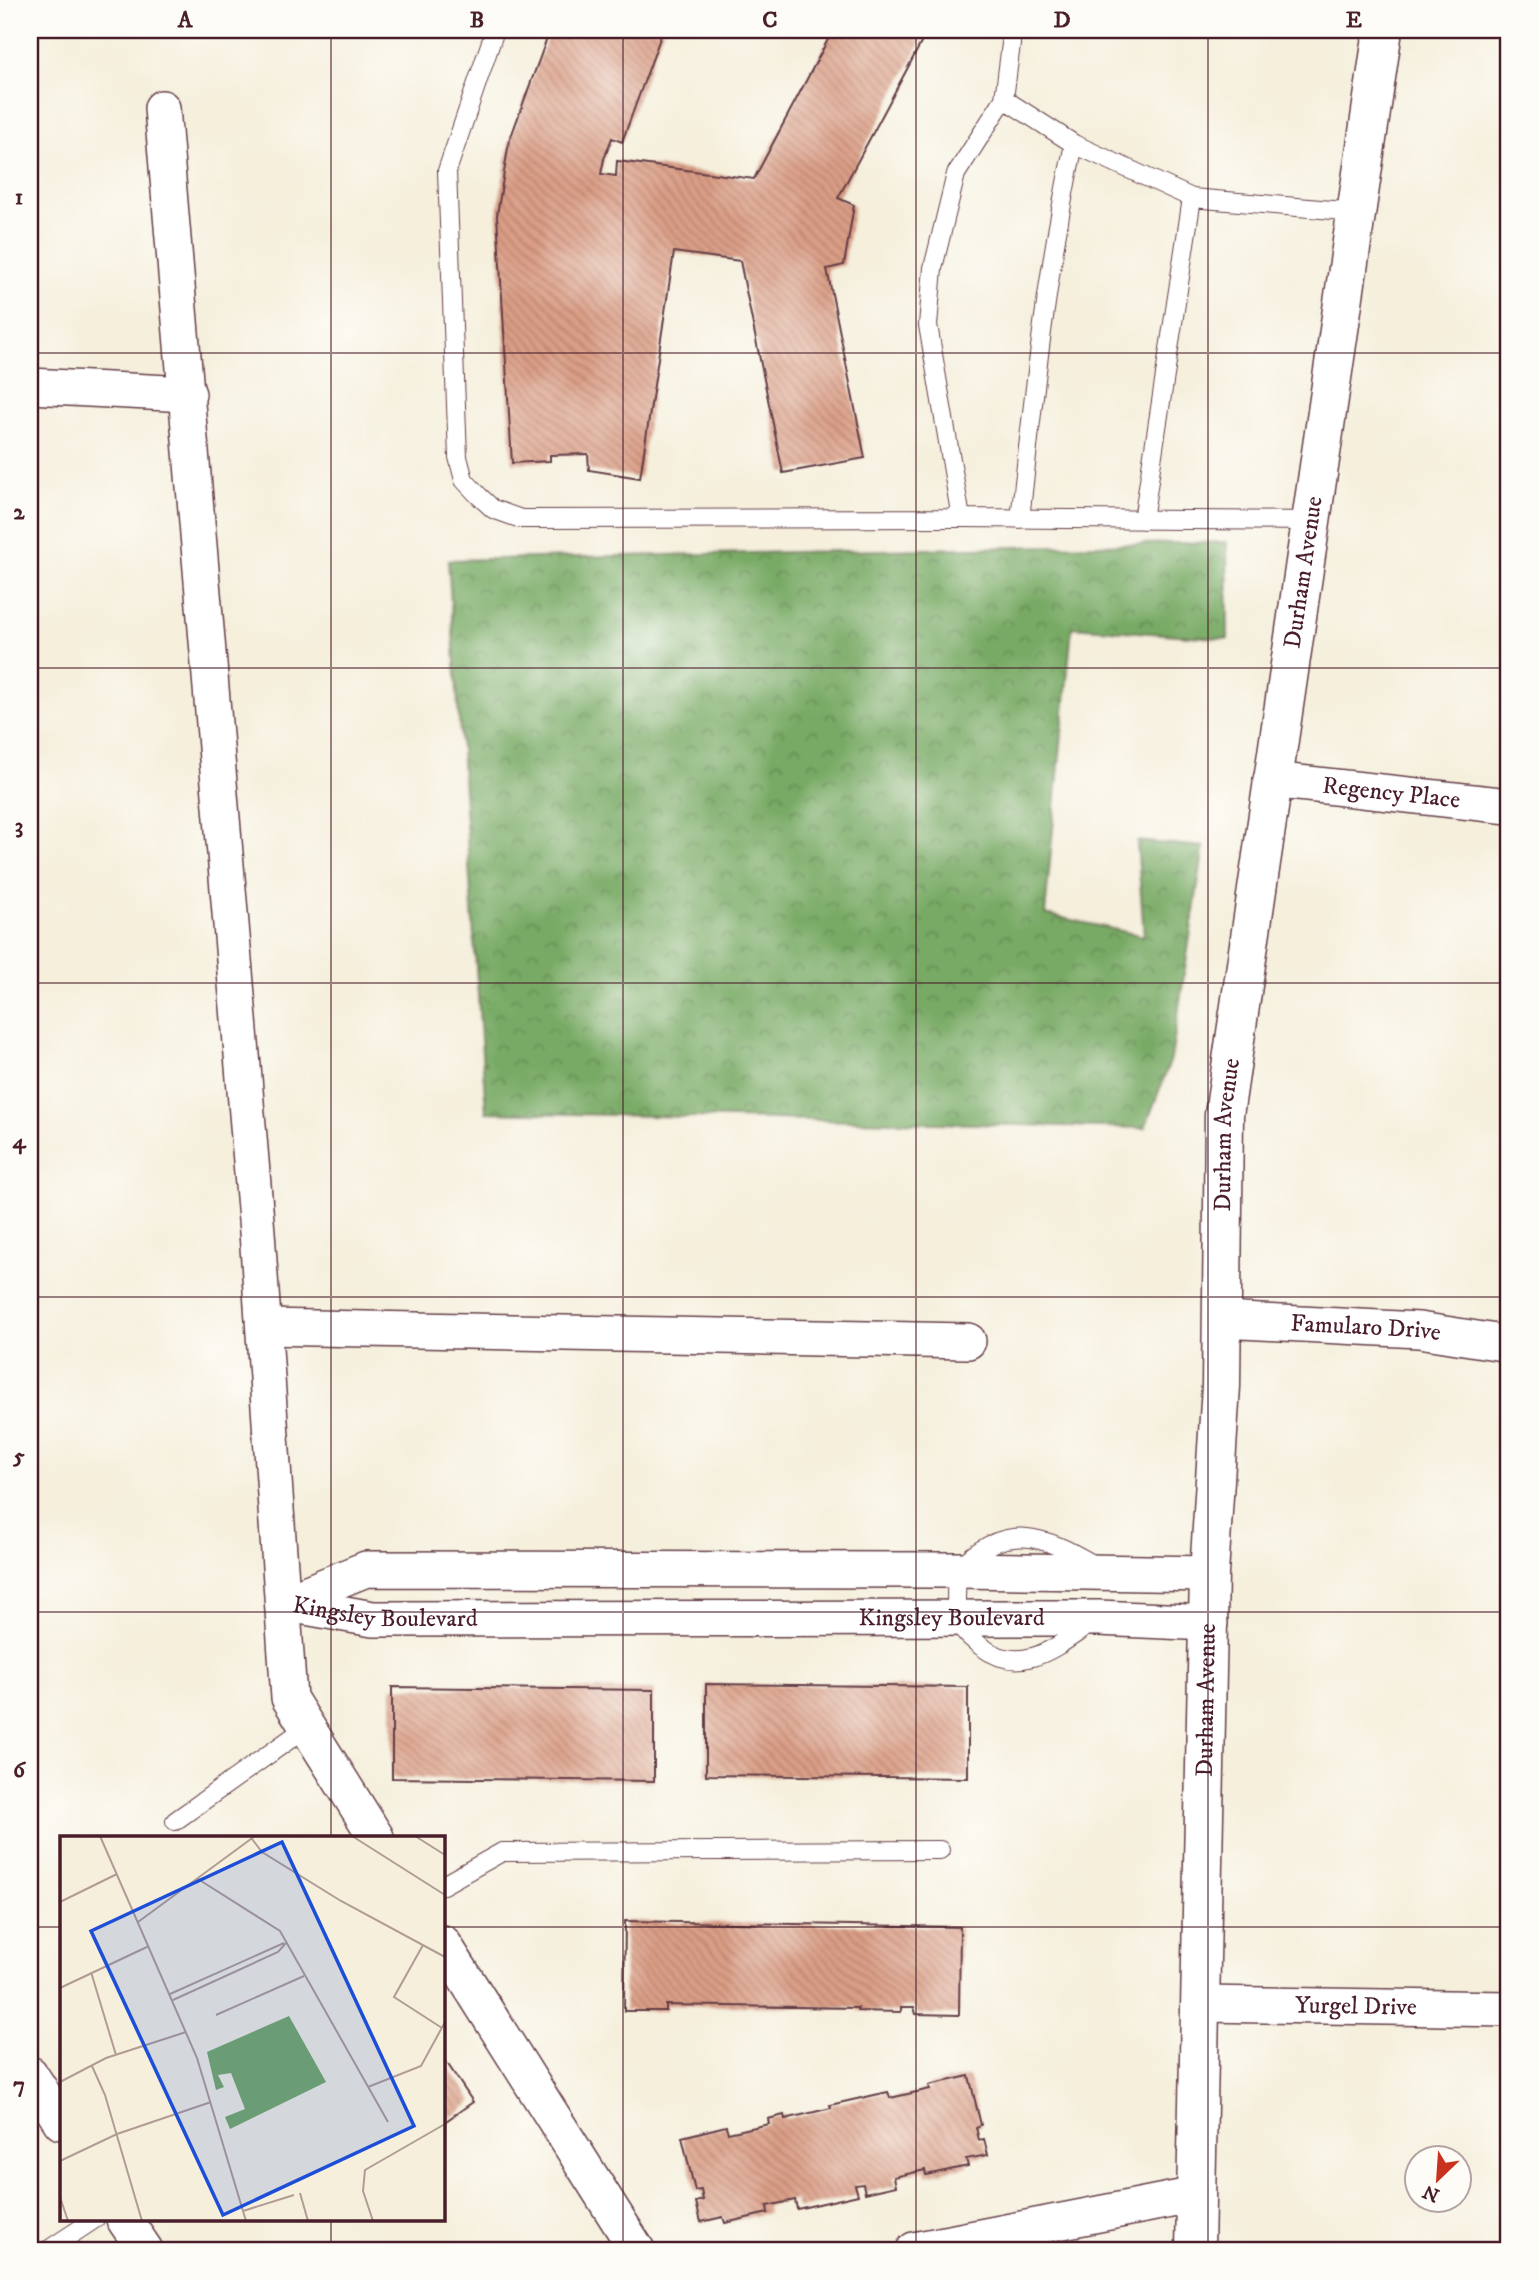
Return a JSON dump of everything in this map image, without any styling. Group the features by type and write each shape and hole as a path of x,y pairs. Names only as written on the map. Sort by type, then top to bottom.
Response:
{"main road":[{"name":"Durham Avenue","path":"1195,2250 1209,1574 1221,1386 1224,1115 1383,30"}],"street":[{"path":"162,108 264,1327 289,1698 375,1836"},
{"path":"30,386 188,394"},
{"name":"Regency Place","path":"1271,780 1509,806"},
{"name":"Famularo Drive","path":"1222,1320 1419,1330 1509,1344"},
{"path":"264,1327 968,1342"},
{"name":"Kingsley Boulevard","path":"283,1603 366,1569 957,1570 1209,1574"},
{"name":"Kingsley Boulevard","path":"283,1603 373,1619 1098,1618 1209,1623"},
{"path":"444,1945 637,2250"},
{"name":"Yurgel Drive","path":"1202,2004 1509,2009"},
{"path":"30,2074 60,2120"},
{"path":"914,2250 1196,2195"},
{"path":"125,2220 145,2250"}],"lane":[{"path":"495,30 447,171 458,457 464,480 493,509 521,519 961,518 1310,521"},
{"path":"961,518 928,325 933,268 956,174 1004,99 1011,44 1010,30"},
{"path":"1004,99 1074,144 1192,198 1356,212"},
{"path":"1020,519 1059,213 1074,144"},
{"path":"1143,520 1192,198"},
{"path":"957,1570 958,1618"},
{"path":"176,1821 307,1727"},
{"path":"444,1884 502,1852 940,1850"},
{"path":"48,2250 93,2220"}],"green space":[{"path":"1227,542 1228,639 1072,627 1045,914 1144,936 1137,841 1204,847 1171,1059 1145,1128 486,1112 448,560"}],"building":[{"path":"550,30 663,30 622,142 612,138 601,174 616,176 617,161 754,179 833,30 928,30 838,198 854,205 844,265 827,269 865,458 783,473 740,261 674,252 640,478 589,470 588,454 550,455 550,461 512,463 497,215 509,142"},
{"path":"706,1684 968,1687 968,1778 706,1775"},
{"path":"392,1687 654,1690 654,1781 392,1778"},
{"path":"625,1921 960,1927 959,2015 916,2014 914,2007 901,2007 901,2012 857,2011 858,2008 666,2005 666,2011 624,2011"},
{"path":"444,2058 473,2102 444,2122"},
{"path":"969,2076 981,2125 976,2127 979,2140 984,2139 988,2155 966,2159 968,2166 926,2175 925,2170 894,2177 896,2186 865,2193 863,2184 855,2185 858,2195 797,2209 795,2200 767,2206 768,2213 725,2223 723,2217 701,2222 696,2202 703,2200 701,2190 695,2191 682,2137 726,2126 728,2133 769,2124 768,2119 784,2115 785,2119 831,2108 830,2105 888,2092 890,2098"}]}
